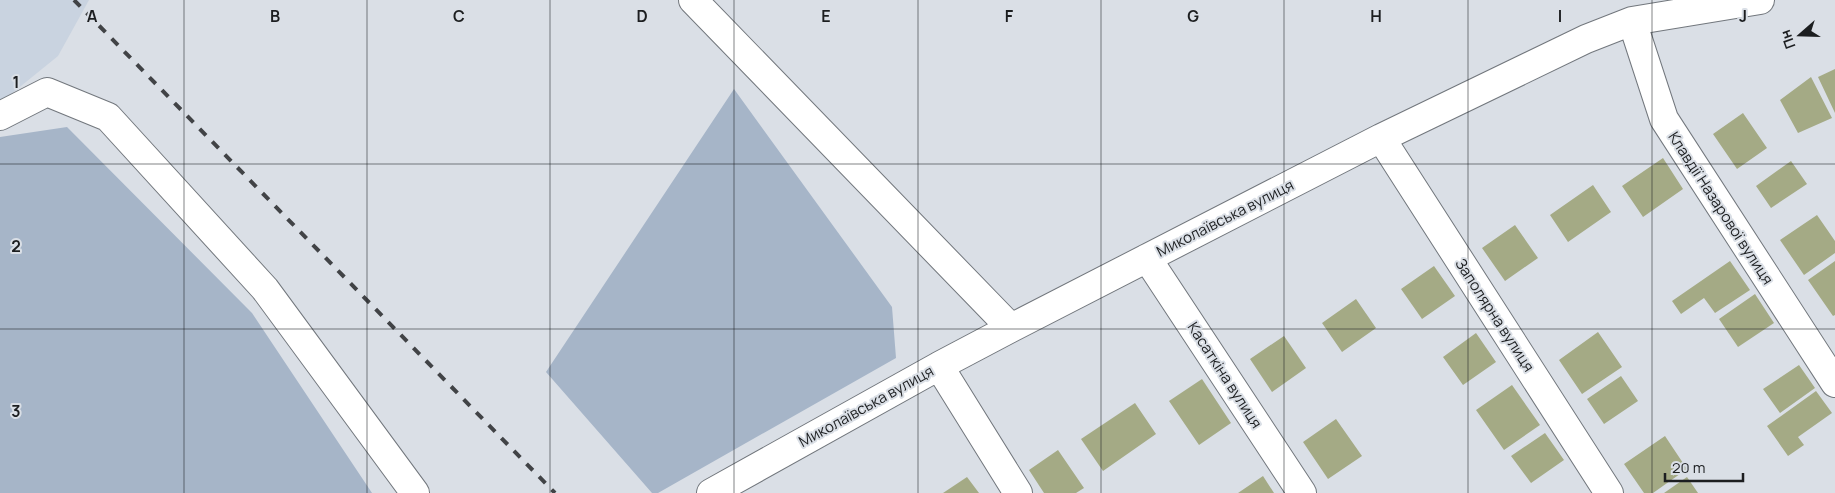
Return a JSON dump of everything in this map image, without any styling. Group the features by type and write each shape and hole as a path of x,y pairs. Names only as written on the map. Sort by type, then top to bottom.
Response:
{"street":[{"path":"693,0 1011,328"},
{"name":"Миколаївська вулиця","path":"711,493 1011,328 1380,138 1586,38 1632,21 1760,0"},
{"name":"Клавдії Назарової вулиця","path":"1632,21 1664,120 1835,382"},
{"path":"0,116 47,92 108,117 265,289 415,493"},
{"name":"Заполярна вулиця","path":"1380,138 1609,493"},
{"name":"Касаткіна вулиця","path":"1147,258 1302,493"},
{"path":"939,366 1018,493"}],"shaded area":[{"path":"0,0 89,0 58,56 0,103"},
{"path":"734,89 892,307 896,358 658,493 652,493 546,372"},
{"path":"67,127 252,313 372,493 0,493 0,137"}],"building":[{"path":"1835,69 1835,113 1818,77"},
{"path":"1811,77 1832,118 1798,133 1780,100"},
{"path":"1743,113 1767,148 1737,169 1713,134"},
{"path":"1663,158 1683,189 1643,217 1622,186"},
{"path":"1791,161 1807,184 1771,208 1756,186"},
{"path":"1593,185 1611,212 1568,242 1550,215"},
{"path":"1817,215 1835,241 1835,253 1804,275 1780,240"},
{"path":"1515,225 1538,258 1505,281 1482,248"},
{"path":"1730,261 1750,290 1715,313 1704,298 1681,314 1672,301"},
{"path":"1835,261 1835,315 1833,316 1808,280"},
{"path":"1434,266 1455,296 1422,319 1401,289"},
{"path":"1755,294 1774,323 1738,347 1719,319"},
{"path":"1356,299 1376,328 1342,352 1322,323"},
{"path":"1598,332 1622,367 1582,394 1559,360"},
{"path":"1476,333 1496,362 1463,385 1443,357"},
{"path":"1284,336 1306,368 1272,392 1250,359"},
{"path":"1799,365 1815,388 1780,413 1763,389"},
{"path":"1621,376 1638,401 1604,424 1587,399"},
{"path":"1202,379 1231,423 1199,445 1169,401"},
{"path":"1512,385 1540,425 1504,450 1476,410"},
{"path":"1816,391 1832,413 1798,437 1804,445 1788,456 1767,426"},
{"path":"1135,403 1156,434 1103,471 1081,439"},
{"path":"1336,419 1362,456 1328,479 1303,442"},
{"path":"1545,433 1564,460 1531,483 1511,456"},
{"path":"1665,436 1687,469 1653,493 1644,493 1624,464"},
{"path":"1058,450 1084,488 1076,493 1044,493 1029,470"},
{"path":"1263,476 1274,493 1238,493"},
{"path":"967,477 979,493 943,493"},
{"path":"1687,477 1698,493 1664,493"}],"railway":[{"path":"74,0 555,493"}]}
